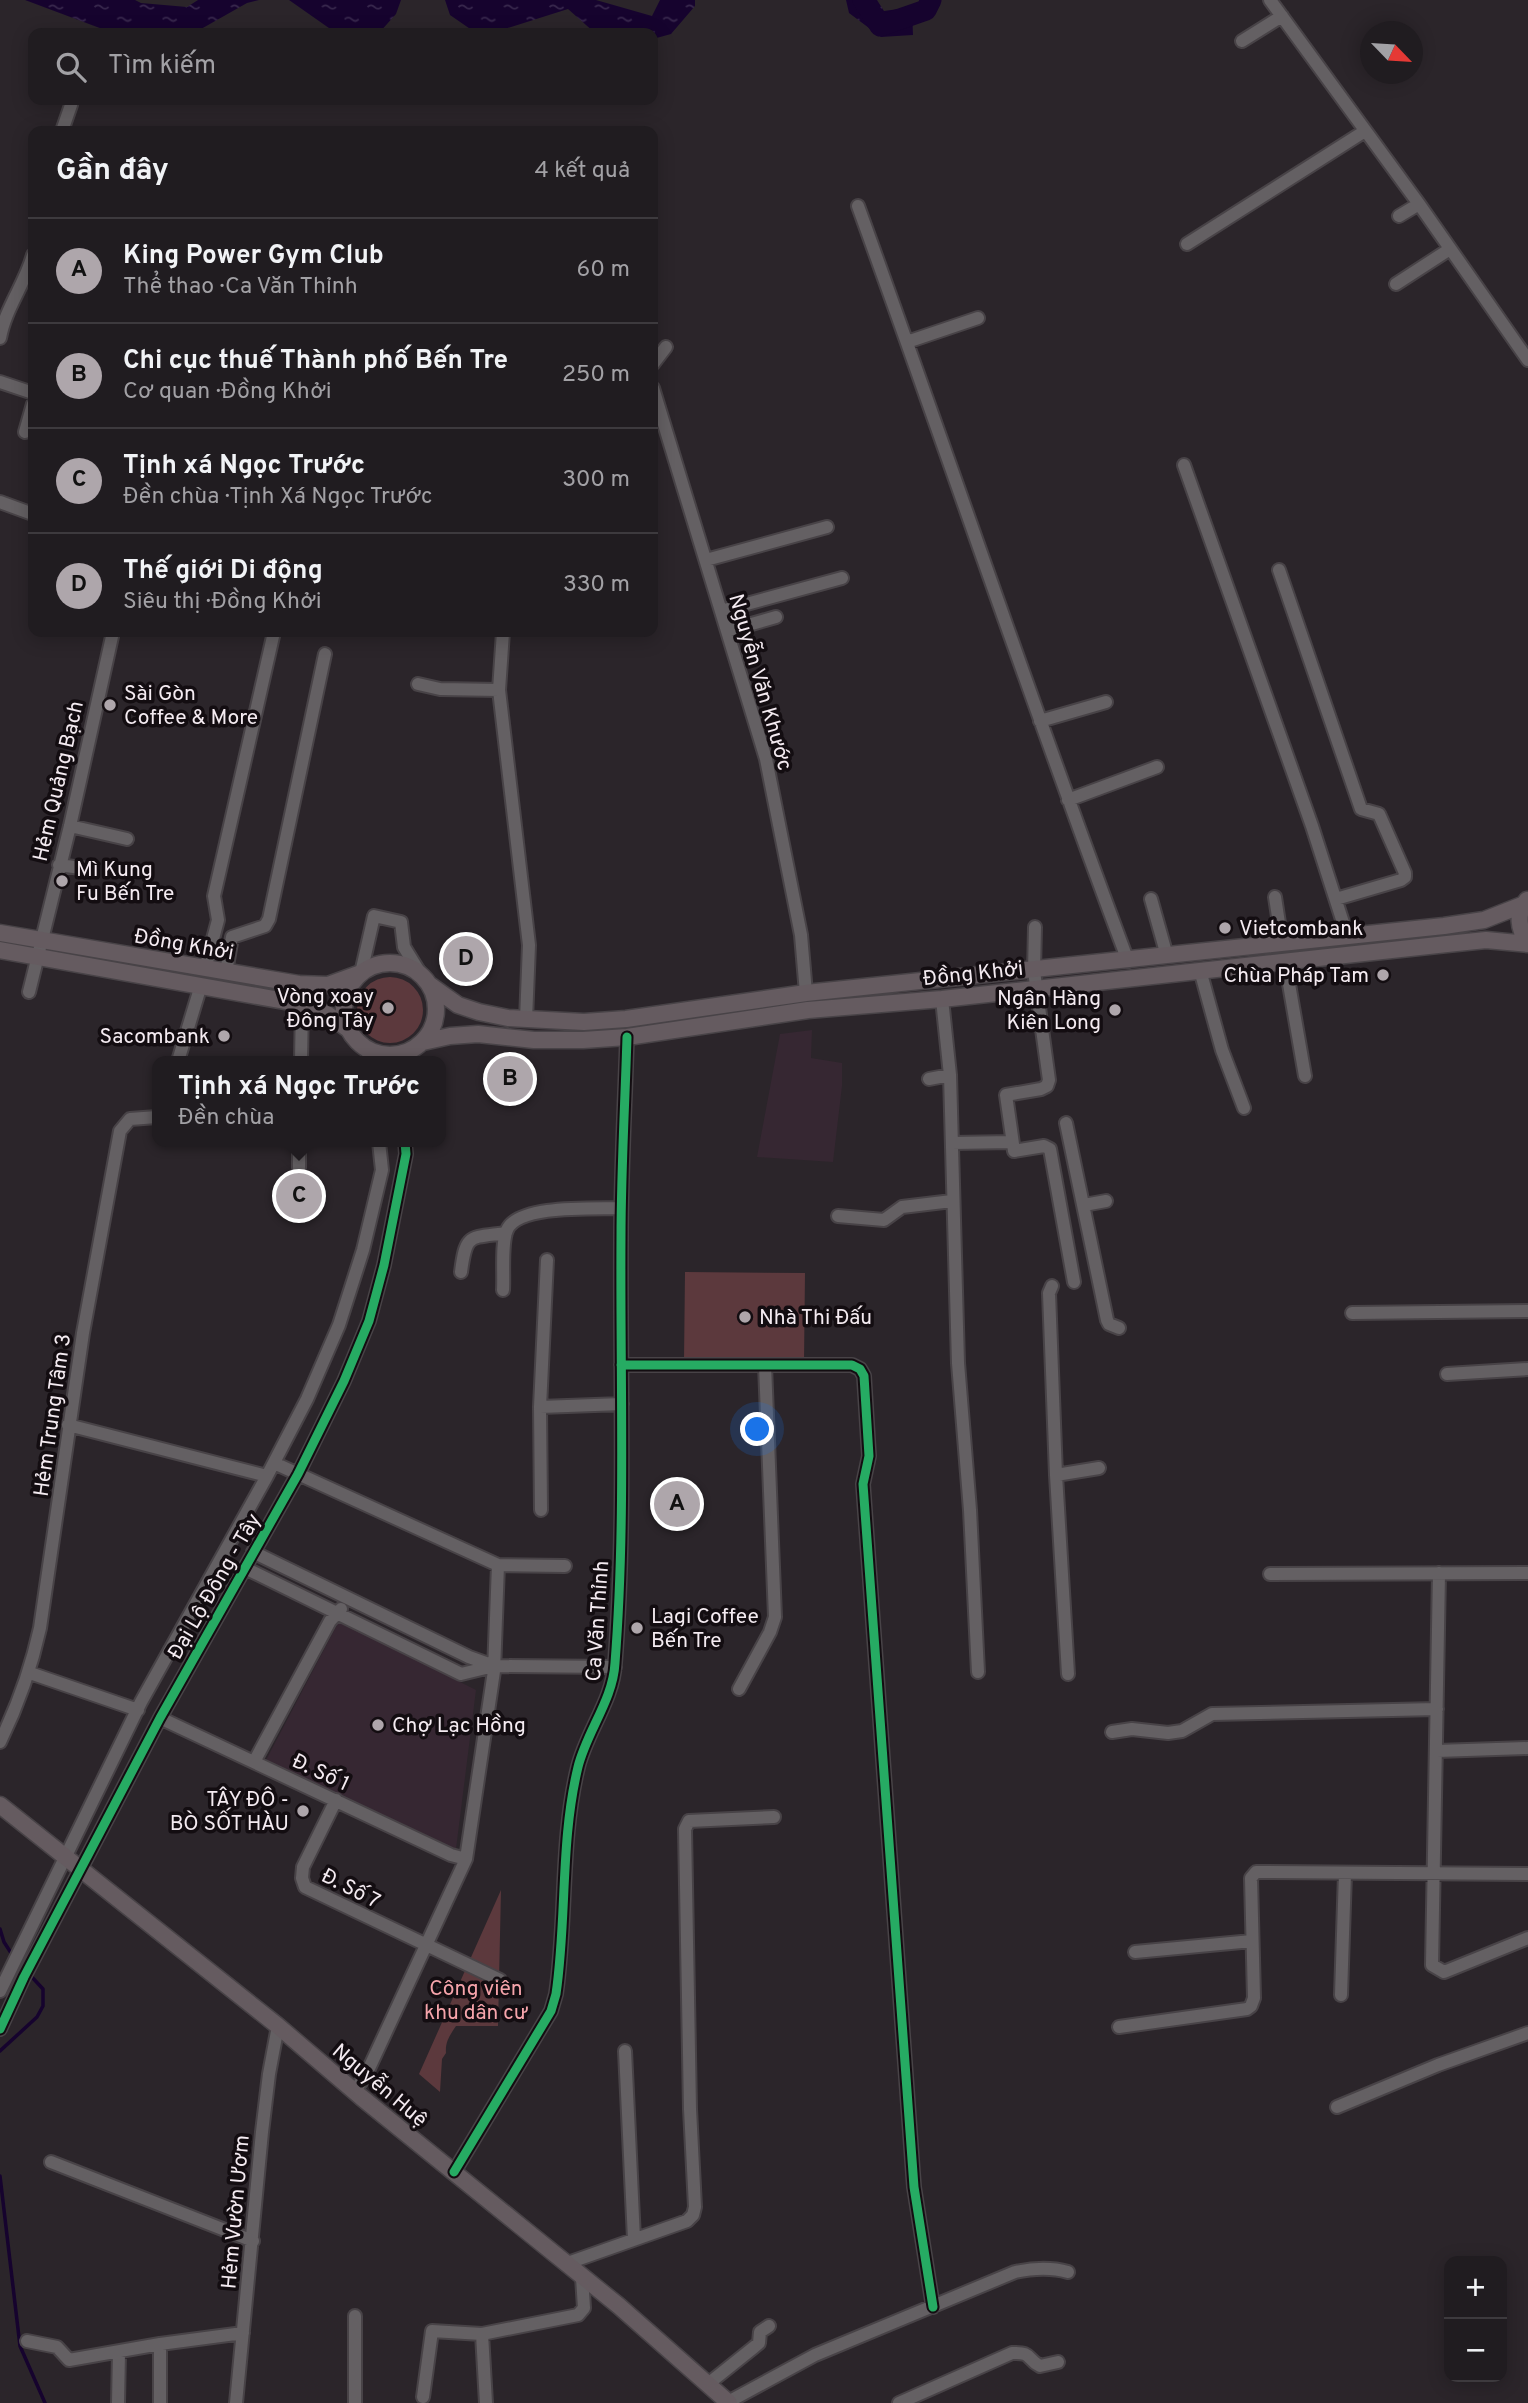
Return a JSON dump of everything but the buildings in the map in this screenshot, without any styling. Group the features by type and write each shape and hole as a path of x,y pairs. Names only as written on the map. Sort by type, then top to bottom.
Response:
{"main road":[{"name":"Đồng Khởi","path":"423,1042 478,1034 534,1040 627,1037 808,1010 942,999 1128,961 1485,920 1525,902"},
{"path":"1525,902 1519,922 1528,943"},
{"name":"Đồng Khởi","path":"0,933 40,948 203,977 302,1005 327,1014 348,1029"},
{"name":"Đồng Khởi","path":"425,979 458,1005 479,1012 526,1020 583,1022 626,1019 806,993 1200,970 1486,940 1528,943"},
{"name":"Đồng Khởi","path":"0,950 40,948"},
{"path":"387,1056 369,1056 348,1029 344,1015 345,1000 351,985 361,973 375,965 390,963 406,965 425,979 436,1000 436,1016 431,1030 423,1042 401,1056"},
{"name":"Đồng Khởi","path":"203,977 226,972 299,984 328,985 361,973"},
{"name":"Nguyễn Huệ","path":"1,1809 65,1856 278,2026 582,2277 729,2403"}],"street":[{"path":"1270,0 1419,204 1528,360"},
{"path":"1242,41 1282,16"},
{"path":"64,126 71,105"},
{"path":"1187,244 1365,131"},
{"path":"1399,216 1419,204"},
{"path":"859,206 1068,800 1128,961"},
{"path":"1396,284 1450,249"},
{"path":"0,338 2,324 28,273"},
{"path":"907,342 978,318"},
{"path":"658,357 666,347"},
{"path":"0,382 28,391"},
{"name":"Nguyễn Văn Khước","path":"658,404 766,759 800,935 806,993"},
{"path":"25,432 28,422"},
{"path":"1184,465 1347,935"},
{"path":"0,502 28,512"},
{"path":"706,560 827,527"},
{"path":"1279,570 1362,809 1379,814 1405,873 1401,880 1336,899"},
{"path":"721,611 842,578"},
{"path":"727,631 776,617"},
{"name":"Hẻm Quảng Bạch","path":"29,992 70,826 112,637"},
{"path":"179,1056 218,920 214,896 273,637"},
{"path":"503,637 499,690 529,945 526,1020"},
{"path":"226,972 232,937 265,926 270,919 325,654"},
{"path":"418,684 440,689 499,690"},
{"path":"1040,721 1106,702"},
{"path":"1068,800 1157,767"},
{"path":"70,826 127,839"},
{"path":"59,865 88,870"},
{"path":"1275,897 1282,943"},
{"path":"1151,899 1167,956"},
{"path":"361,973 374,916 401,922 404,947 425,979"},
{"path":"1035,927 1035,979 1049,1080 1047,1086 1041,1090 1006,1096 1014,1151 1044,1146 1050,1149 1074,1282"},
{"path":"1285,961 1305,1076"},
{"path":"1200,970 1222,1050 1244,1108"},
{"path":"942,999 950,1075 956,1321 970,1510 978,1672"},
{"path":"301,1056 302,1005"},
{"name":"Ca Văn Thỉnh","path":"454,2172 554,2002 559,1975 569,1821 579,1766 611,1689 615,1667 619,1608 621,1208 627,1037"},
{"path":"929,1079 950,1075"},
{"name":"Hẻm Trung Tâm 3","path":"0,1742 30,1673 40,1628 68,1425 120,1131 130,1119 152,1117"},
{"path":"1066,1123 1107,1320 1119,1328"},
{"path":"952,1143 1012,1142"},
{"path":"299,1147 299,1168"},
{"name":"Đại Lộ Đông - Tây","path":"0,1991 138,1710 307,1399 340,1325 363,1250 382,1170 380,1147"},
{"name":"Đại Lộ Đông - Tây","path":"0,2028 80,1868 160,1718 298,1474 344,1381 369,1321 384,1265 405,1147"},
{"path":"838,1216 884,1220 902,1208 952,1201"},
{"path":"1084,1205 1106,1201"},
{"path":"503,1290 506,1233 515,1220 531,1213 621,1208"},
{"path":"461,1272 464,1248 468,1241 472,1238 506,1233"},
{"path":"541,1510 540,1407 547,1261"},
{"path":"1052,1286 1049,1293 1056,1475 1068,1674"},
{"path":"1352,1313 1528,1311"},
{"path":"621,1365 852,1365 860,1368 864,1376 869,1456 864,1487 914,2187 933,2307"},
{"path":"738,1689 770,1632 775,1617 765,1365"},
{"path":"1447,1374 1528,1369"},
{"path":"540,1407 622,1404"},
{"path":"68,1425 267,1476"},
{"path":"274,1463 498,1566 565,1566"},
{"path":"1056,1475 1099,1468"},
{"path":"253,1552 469,1657 495,1666"},
{"path":"354,2091 365,2077 466,1859 495,1666 498,1566"},
{"path":"245,1567 461,1674 495,1666 615,1667"},
{"path":"1439,1573 1432,1965 1444,1972 1528,1938"},
{"path":"1270,1574 1528,1573"},
{"path":"254,1762 330,1621 352,1600"},
{"path":"30,1673 138,1710"},
{"path":"1112,1731 1182,1731 1212,1714 1437,1709"},
{"name":"Đ. Số 1","path":"160,1718 451,1855 466,1859"},
{"path":"1437,1751 1528,1748"},
{"name":"Đ. Số 7","path":"336,1800 303,1867 305,1888 426,1946"},
{"path":"565,2264 687,2221 693,2215 695,2207 690,2109 686,1825 689,1821 774,1817"},
{"path":"1119,2027 1247,2009 1251,2006 1254,1998 1252,1874 1256,1872 1528,1874"},
{"path":"1341,1996 1345,1873"},
{"path":"1135,1952 1252,1941"},
{"path":"426,1946 500,1980"},
{"name":"Hẻm Vườn Ươm","path":"236,2403 269,2074 278,2026"},
{"path":"1337,2107 1438,2065 1528,2033"},
{"path":"625,2051 634,2239"},
{"path":"51,2162 253,2241"},
{"path":"729,2403 815,2355 1015,2272 1033,2268 1055,2268 1068,2272"},
{"path":"423,2398 432,2331 482,2334 578,2315 584,2308 582,2277"},
{"path":"355,2316 355,2403"},
{"path":"708,2384 754,2348 759,2343 758,2335 769,2326"},
{"path":"27,2341 57,2347 69,2360 243,2333"},
{"path":"482,2334 486,2403"},
{"path":"160,2344 160,2403"},
{"path":"118,2352 118,2403"},
{"path":"899,2403 1012,2353 1023,2353 1040,2366 1058,2362"}],"shaded area":[{"path":"812,1030 811,1058 842,1063 833,1162 757,1157 780,1034"},
{"name":"Chợ Lạc Hồng","path":"339,1621 476,1690 456,1849 266,1760"}],"green space":[{"path":"390,977 403,980 413,987 420,997 423,1010 420,1023 413,1033 403,1040 390,1043 377,1040 367,1033 360,1023 357,1010 360,997 367,987 377,980"},
{"name":"Nhà Thi Đấu","path":"685,1272 805,1273 804,1362 684,1361"},
{"name":"Công viên khu dân cư","path":"501,1890 498,2026 456,2026 448,2039 446,2053 442,2059 440,2092 419,2074"}],"water":[{"path":"25,0 135,0 141,3 187,7 198,0 259,0 247,3 203,28 100,28"},
{"path":"289,0 401,0 396,14 383,28 329,28"},
{"path":"445,0 596,0 652,16 660,0 695,0 695,6 671,34 658,38 658,28 589,28 568,9 508,28 469,28 450,15"},
{"path":"846,0 877,0 884,11 912,7 913,35 881,37 849,13"}],"waterway":[{"path":"863,0 880,26 926,10 931,0"},
{"path":"0,1929 13,1956"},
{"path":"0,2051 37,2017 43,2006 43,1989 30,1975"},
{"path":"0,2176 20,2346 45,2403"}],"cycle path":[{"path":"454,2172 551,2011 559,1966 572,1795 582,1754 605,1703 613,1677 620,1557 621,1213 627,1037"},
{"path":"0,2029 24,1977 160,1718 298,1474 344,1381 369,1321 384,1265 405,1147"},
{"path":"621,1365 852,1365 860,1369 864,1376 869,1456 863,1484 914,2187 933,2307"}],"place":[{"name":"Sài Gòn Coffee & More","path":"110,705"},
{"name":"Mì Kung Fu Bến Tre","path":"62,881"},
{"name":"Vietcombank","path":"1225,928"},
{"name":"Thế giới Di động","path":"466,959"},
{"name":"Chùa Pháp Tam","path":"1383,975"},
{"name":"Vòng xoay Đông Tây","path":"388,1008"},
{"name":"Ngân Hàng Kiên Long","path":"1115,1010"},
{"name":"Sacombank","path":"224,1036"},
{"name":"Chi cục thuế Thành phố Bến Tre","path":"510,1079"},
{"name":"Tịnh xá Ngọc Trước","path":"299,1196"},
{"name":"Nhà Thi Đấu","path":"745,1317"},
{"name":"King Power Gym Club","path":"677,1504"},
{"name":"Lagi Coffee Bến Tre","path":"637,1628"},
{"name":"Chợ Lạc Hồng","path":"378,1725"},
{"name":"TÂY ĐÔ - BÒ SỐT HÀU","path":"303,1811"}]}
